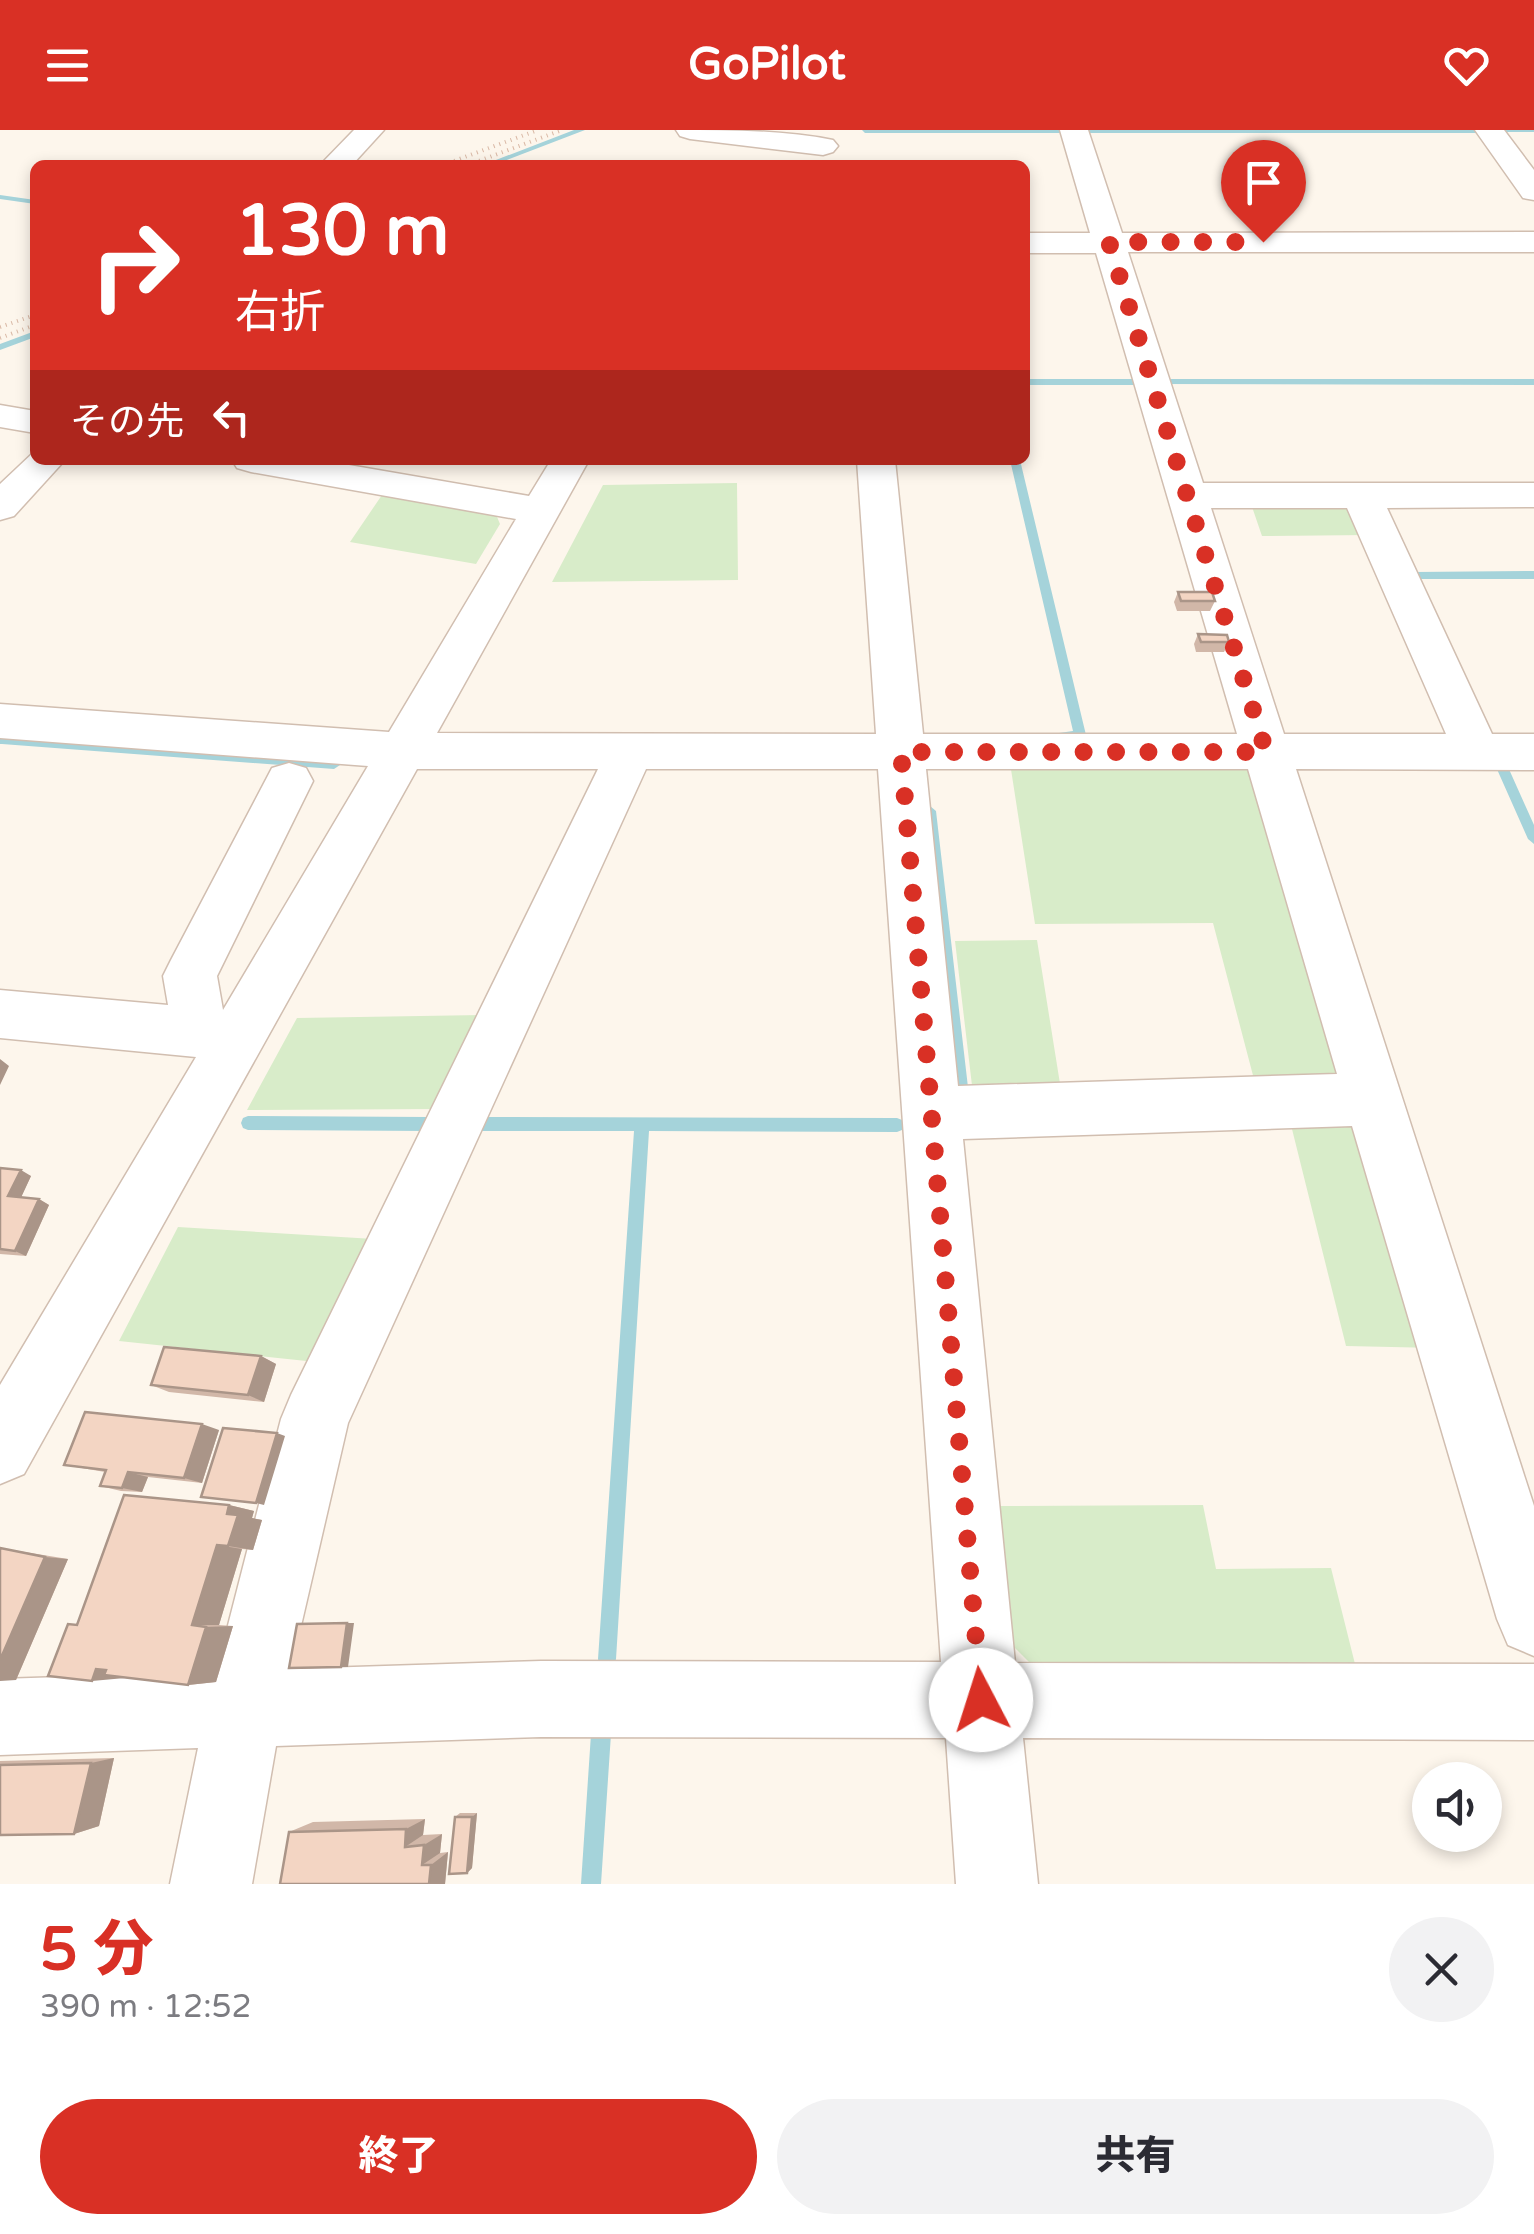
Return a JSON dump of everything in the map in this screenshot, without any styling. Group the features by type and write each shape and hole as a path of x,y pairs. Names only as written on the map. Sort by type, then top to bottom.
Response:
{"street":[{"path":"341,160 370,130"},
{"path":"690,130 823,147"},
{"path":"1074,130 1534,1619"},
{"path":"1489,130 1534,192"},
{"path":"1030,243 1534,242"},
{"path":"0,416 30,421"},
{"path":"0,507 41,465"},
{"path":"280,465 539,510"},
{"path":"0,1450 219,1034 402,751 567,465"},
{"path":"876,465 997,1884"},
{"path":"1187,496 1534,494"},
{"path":"1360,495 1477,752"},
{"path":"0,721 402,751 1534,752"},
{"path":"211,1884 244,1709 315,1418 630,751"},
{"path":"219,1034 190,976 289,781"},
{"path":"0,1014 219,1034"},
{"path":"932,1113 1373,1100"},
{"path":"0,1718 541,1699 1534,1702"}],"path":[{"path":"457,160 538,130"},
{"path":"481,160 562,130"},
{"path":"0,327 30,316"},
{"path":"0,338 30,328"}],"green space":[{"path":"737,483 738,580 552,582 603,485"},
{"path":"384,492 495,512 500,524 476,564 350,542"},
{"path":"1250,501 1343,501 1368,535 1262,536"},
{"path":"1248,762 1348,1081 1255,1083 1213,923 1035,924 1010,763"},
{"path":"1037,940 1061,1090 973,1094 955,941"},
{"path":"482,1015 438,1109 247,1110 297,1018"},
{"path":"1352,1111 1437,1348 1346,1346 1288,1113"},
{"path":"178,1227 374,1239 316,1362 119,1341"},
{"path":"1203,1505 1216,1569 1331,1568 1355,1664 1035,1668 1009,1642 995,1506"}],"building":[{"path":"1178,592 1212,592 1215,601 1181,601"},
{"path":"1198,634 1227,635 1229,642 1201,642"},
{"path":"0,1168 21,1170 8,1196 39,1199 15,1251 0,1249"},
{"path":"164,1347 261,1356 248,1395 151,1385"},
{"path":"85,1412 202,1424 184,1478 128,1472 122,1488 100,1486 106,1470 64,1465"},
{"path":"223,1428 277,1433 256,1503 201,1497"},
{"path":"124,1495 229,1505 227,1514 238,1515 228,1546 217,1545 192,1625 206,1627 188,1685 104,1675 106,1670 96,1669 92,1681 48,1676 68,1624 77,1625"},
{"path":"0,1548 45,1557 0,1660"},
{"path":"347,1623 341,1667 289,1668 297,1624"},
{"path":"91,1763 74,1834 0,1835 0,1765"},
{"path":"455,1817 472,1817 467,1873 449,1874"},
{"path":"406,1829 405,1847 424,1845 422,1865 431,1865 429,1884 280,1884 289,1832"}],"waterway":[{"path":"500,160 581,130"},
{"path":"1500,130 1534,130"},
{"path":"865,131 1067,131"},
{"path":"1083,131 1479,131"},
{"path":"0,197 30,201"},
{"path":"0,347 30,336"},
{"path":"1030,382 1141,382"},
{"path":"1163,382 1534,382"},
{"path":"1016,465 1080,735 1063,736"},
{"path":"1420,589 1414,576 1534,575"},
{"path":"2,740 334,765"},
{"path":"1502,767 1534,839"},
{"path":"930,811 962,1096"},
{"path":"248,1123 429,1124"},
{"path":"482,1124 642,1124"},
{"path":"607,1659 642,1124"},
{"path":"642,1124 897,1125"},
{"path":"591,1884 601,1734"}],"route":[{"path":"981,1700 901,752 1266,752 1109,242 1263,242"}]}
